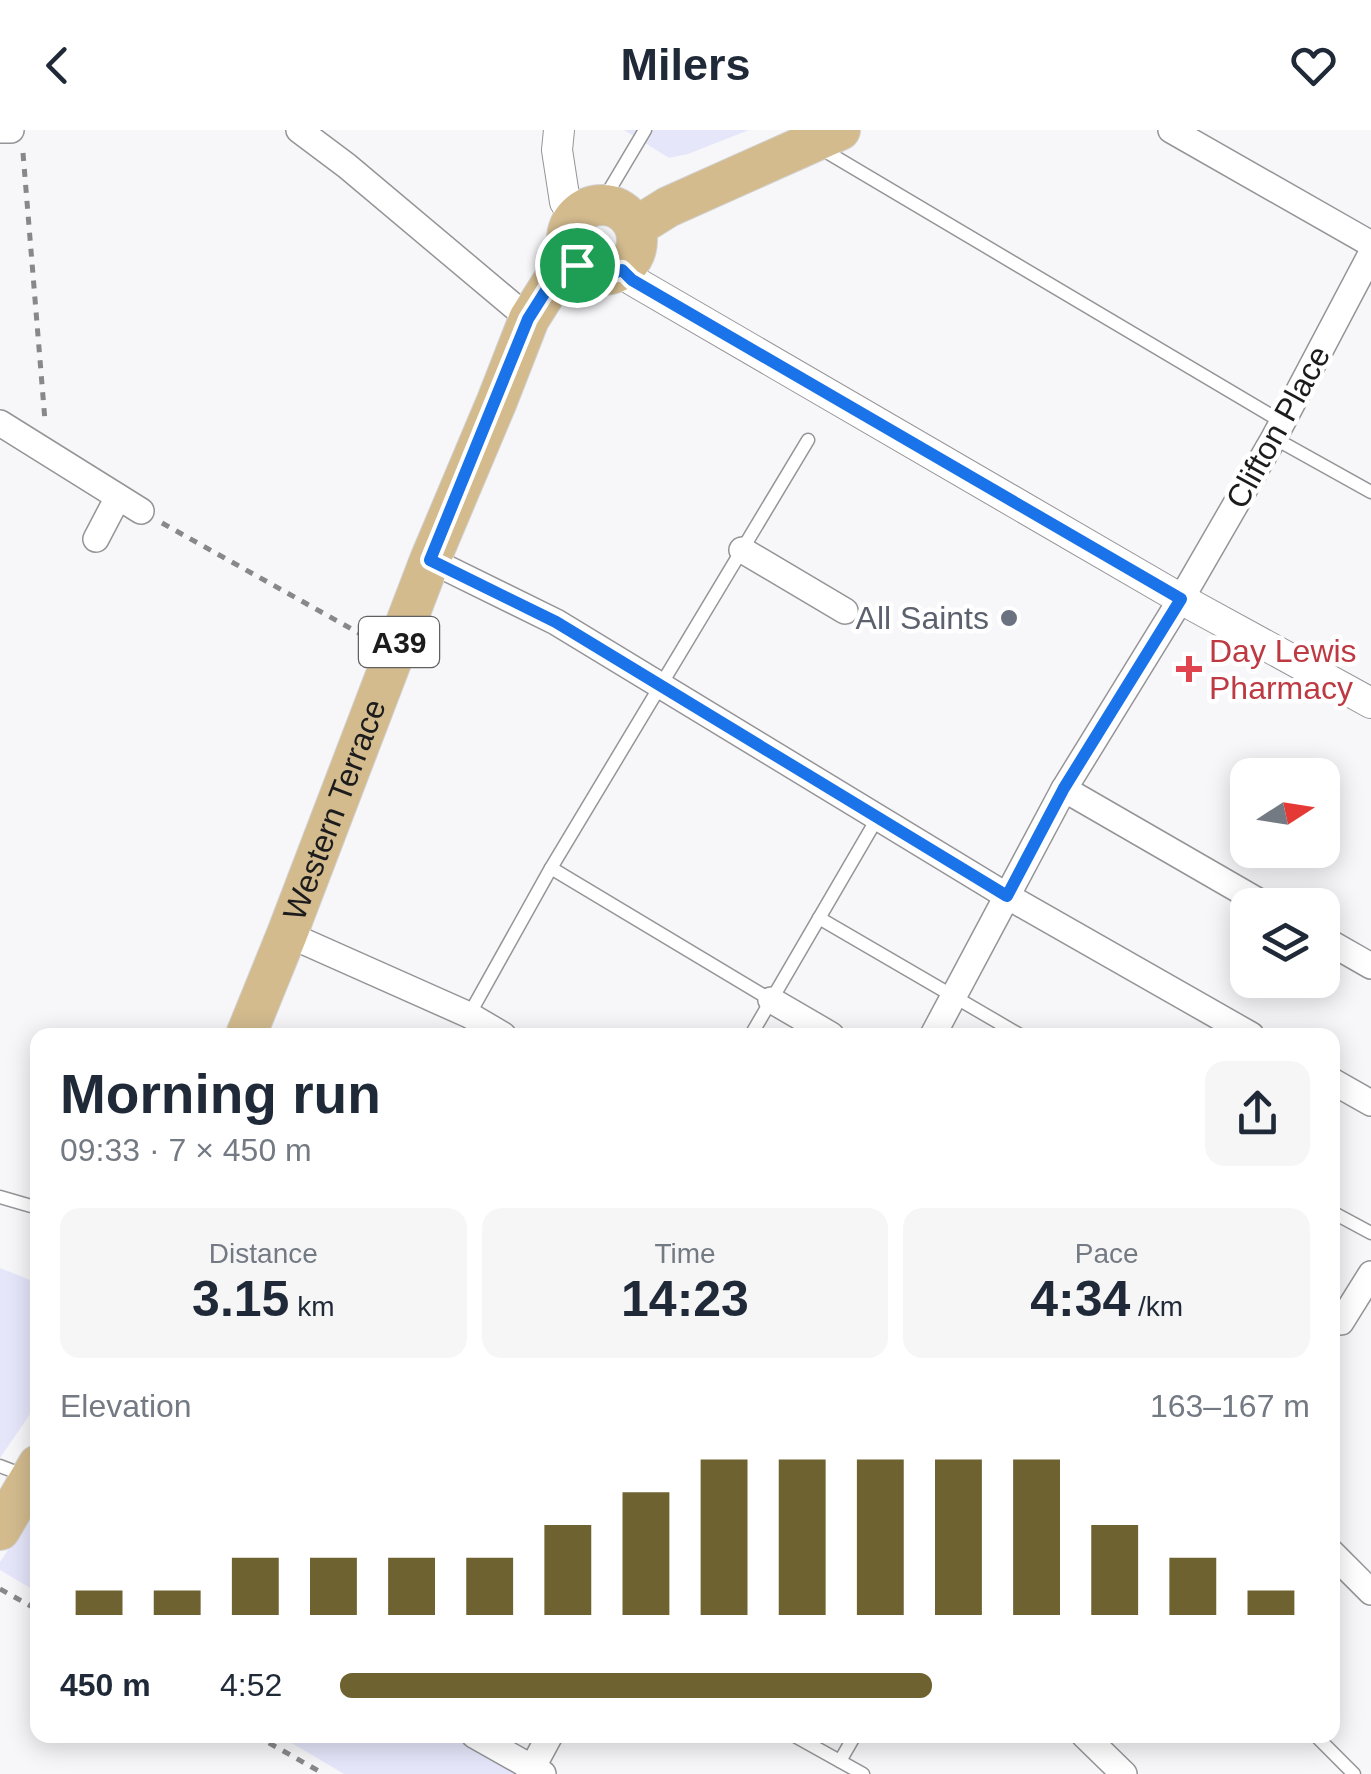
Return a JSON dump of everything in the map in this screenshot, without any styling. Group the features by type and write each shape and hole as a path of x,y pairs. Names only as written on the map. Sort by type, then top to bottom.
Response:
{"main road":[{"path":"636,227 668,207 826,137"},
{"path":"616,206 636,227 636,251 622,270 599,275 587,272 570,254 566,240 569,228 588,210 616,206"},
{"name":"Western Terrace","path":"249,1028 528,319 552,281 577,265"},
{"path":"0,1530 26,1476"}],"street":[{"path":"0,130 16,140"},
{"path":"299,130 528,319"},
{"path":"558,130 565,202 588,210"},
{"path":"1171,130 1371,244"},
{"name":"Clifton Place","path":"937,1028 1064,788 1181,599 1278,430 1371,254"},
{"path":"622,270 632,280 1181,599 1371,704"},
{"path":"0,423 141,511"},
{"path":"96,538 118,497"},
{"path":"742,550 846,611"},
{"path":"430,560 556,622 1007,896 1239,1028"},
{"path":"1064,788 1236,888"},
{"path":"288,934 487,1028"},
{"path":"1340,948 1371,966"},
{"path":"771,1000 819,1028"},
{"path":"1340,1086 1371,1103"},
{"path":"1340,1318 1371,1274"},
{"path":"1340,1561 1371,1592"},
{"path":"487,1743 535,1772 547,1743"},
{"path":"1092,1743 1124,1774"}],"lane":[{"path":"588,210 646,130"},
{"path":"826,137 1371,492"},
{"path":"487,1028 552,868 808,440"},
{"path":"754,1028 878,817"},
{"path":"552,868 771,1000"},
{"path":"820,918 1008,1028"},
{"path":"0,1197 30,1206"},
{"path":"1340,1217 1371,1234"},
{"path":"807,1743 863,1774"},
{"path":"840,1761 850,1743"},
{"path":"1323,1743 1354,1774"}],"path":[{"path":"16,140 48,453"},
{"path":"141,511 395,653"},
{"path":"0,1589 30,1606"},
{"path":"270,1743 324,1774"}],"shaded area":[{"path":"624,130 749,130 669,158"},
{"path":"0,1268 30,1280 30,1414 0,1458"},
{"path":"30,1518 30,1588 0,1570 0,1562"},
{"path":"292,1743 470,1743 517,1768 514,1774 344,1774"}],"place":[{"name":"All Saints","path":"1009,618"},
{"name":"Day Lewis Pharmacy","path":"1189,669"}],"route":[{"path":"577,265 599,275 622,270 632,280 1181,599 1064,788 1007,896 556,622 430,560 528,319 552,281 577,265"}]}
